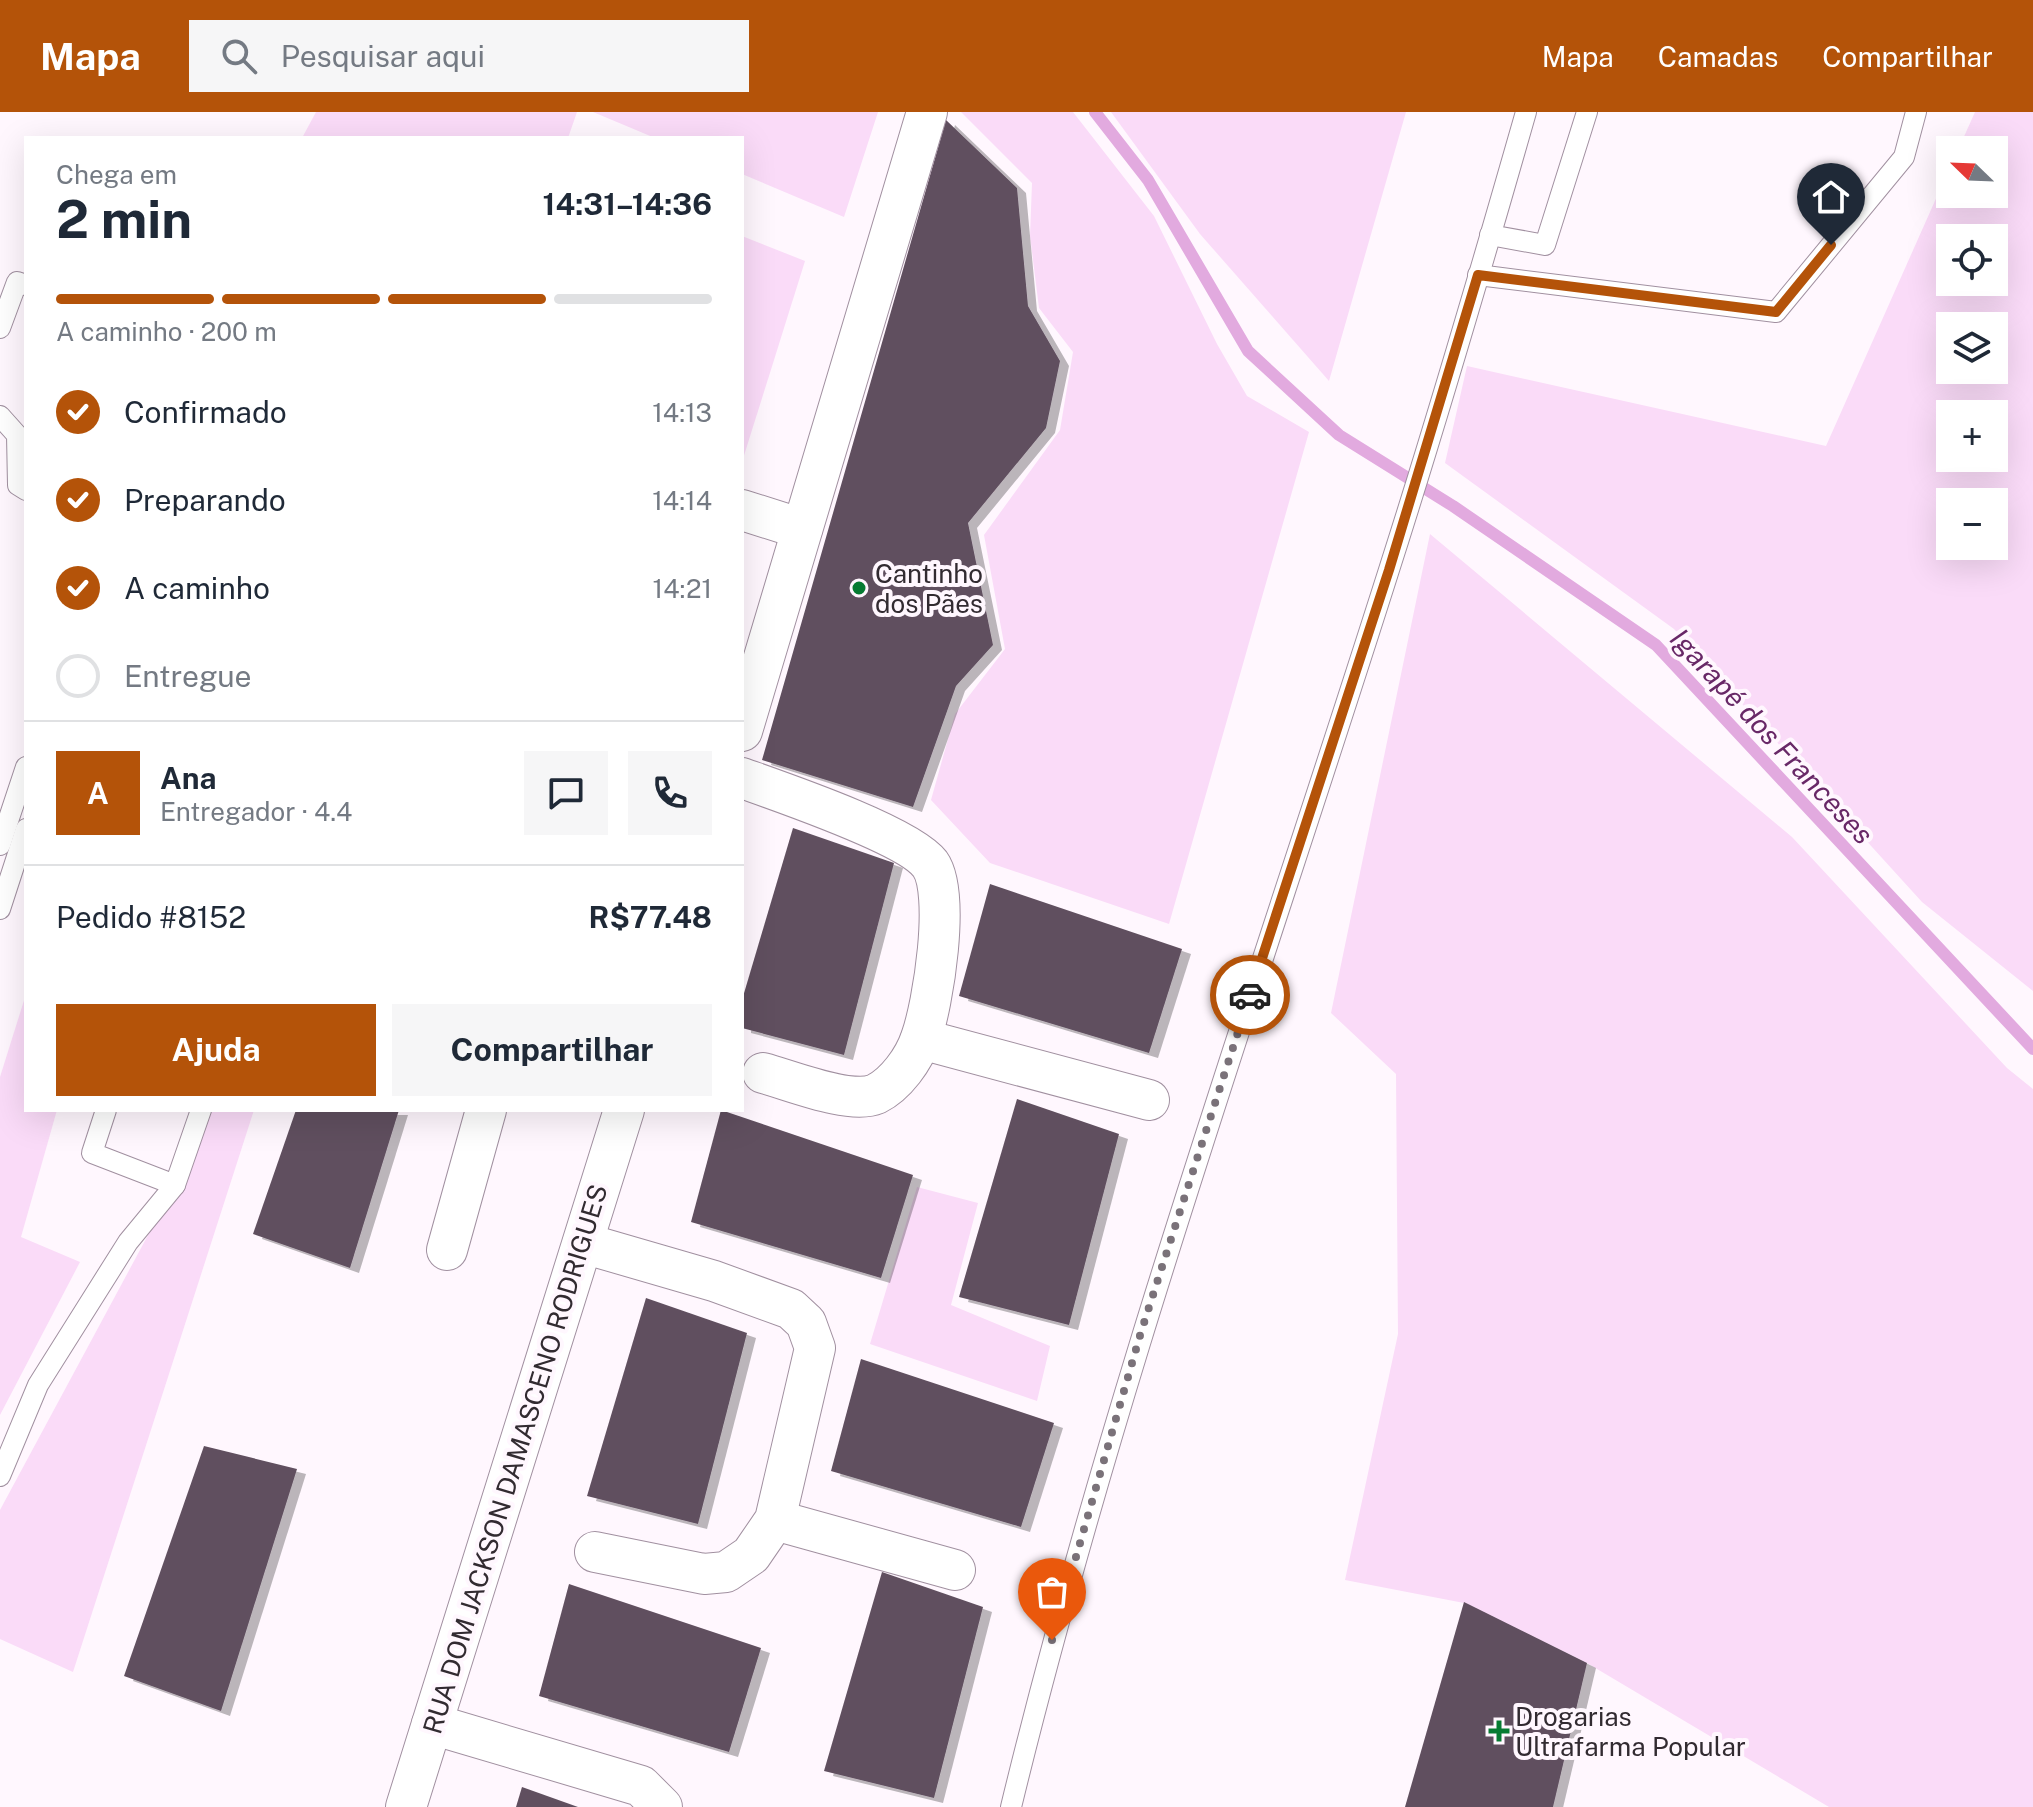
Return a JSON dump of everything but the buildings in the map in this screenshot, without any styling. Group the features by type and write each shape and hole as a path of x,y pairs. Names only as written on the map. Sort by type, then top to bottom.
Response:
{"street":[{"path":"744,724 927,112"},
{"path":"744,511 802,529"},
{"path":"744,779 823,807 915,851 931,866 939,891 941,928 921,1039 896,1080 874,1095 846,1096 763,1073"},
{"path":"921,1039 1149,1100"},
{"path":"447,1250 485,1112"},
{"name":"RUA DOM JACKSON DAMASCENO RODRIGUES","path":"406,1807 623,1112"},
{"path":"583,1243 714,1281 791,1309 806,1323 815,1348 775,1520 751,1555 726,1572 704,1574 595,1552"},
{"path":"775,1520 955,1570"},
{"path":"432,1724 641,1786 662,1807"}],"lane":[{"path":"1011,1807 1052,1640 1141,1332 1389,570 1526,112"},
{"path":"1490,235 1545,245 1587,112"},
{"path":"1478,275 1776,312 1904,157 1916,112"},
{"path":"0,328 17,282 24,284"},
{"path":"0,416 17,435 18,485 24,489"},
{"path":"0,845 24,773"},
{"path":"0,909 24,835"},
{"path":"105,1112 92,1153 175,1185"},
{"path":"0,1476 38,1385 128,1242 175,1185 200,1112"}],"shaded area":[{"path":"316,112 577,112 569,136 303,136"},
{"path":"593,112 878,112 844,217 744,175 744,136 650,136"},
{"path":"961,112 1073,112 1154,216 1217,344 1247,396 1309,432 1169,924 990,863 931,800 955,714 1005,649 984,535 1060,430 1073,352 1039,308 1030,236 1032,183"},
{"path":"1111,112 1406,112 1329,381 1200,234"},
{"path":"1975,112 2033,112 2033,991 1922,902 1674,629 1445,463 1467,366 1826,446 1936,198 1936,208 2008,208 2008,136 1964,136"},
{"path":"744,237 805,261 744,456"},
{"path":"1430,534 1792,837 2007,1068 2033,1089 2033,1807 1829,1807 1587,1663 1464,1603 1345,1580 1398,1334 1396,1074 1331,1013"},
{"path":"24,1000 24,1112 56,1112 21,1237 80,1262 0,1415 0,1077"},
{"path":"209,1112 253,1112 73,1672 0,1639 0,1510 175,1185"},
{"path":"917,1187 978,1203 951,1305 1050,1346 1037,1401 870,1344"}],"waterway":[{"name":"Igarapé dos Franceses","path":"1095,112 1148,180 1248,351 1339,435 1453,506 1656,645 2033,1049"}],"way so far":[{"path":"1052,1640 1141,1332 1250,995"}],"place":[{"name":"Cantinho dos Pães","path":"859,588"},
{"name":"Drogarias Ultrafarma Popular","path":"1499,1731"}],"route":[{"path":"1250,995 1389,570 1478,275 1776,312 1831,245"}]}
